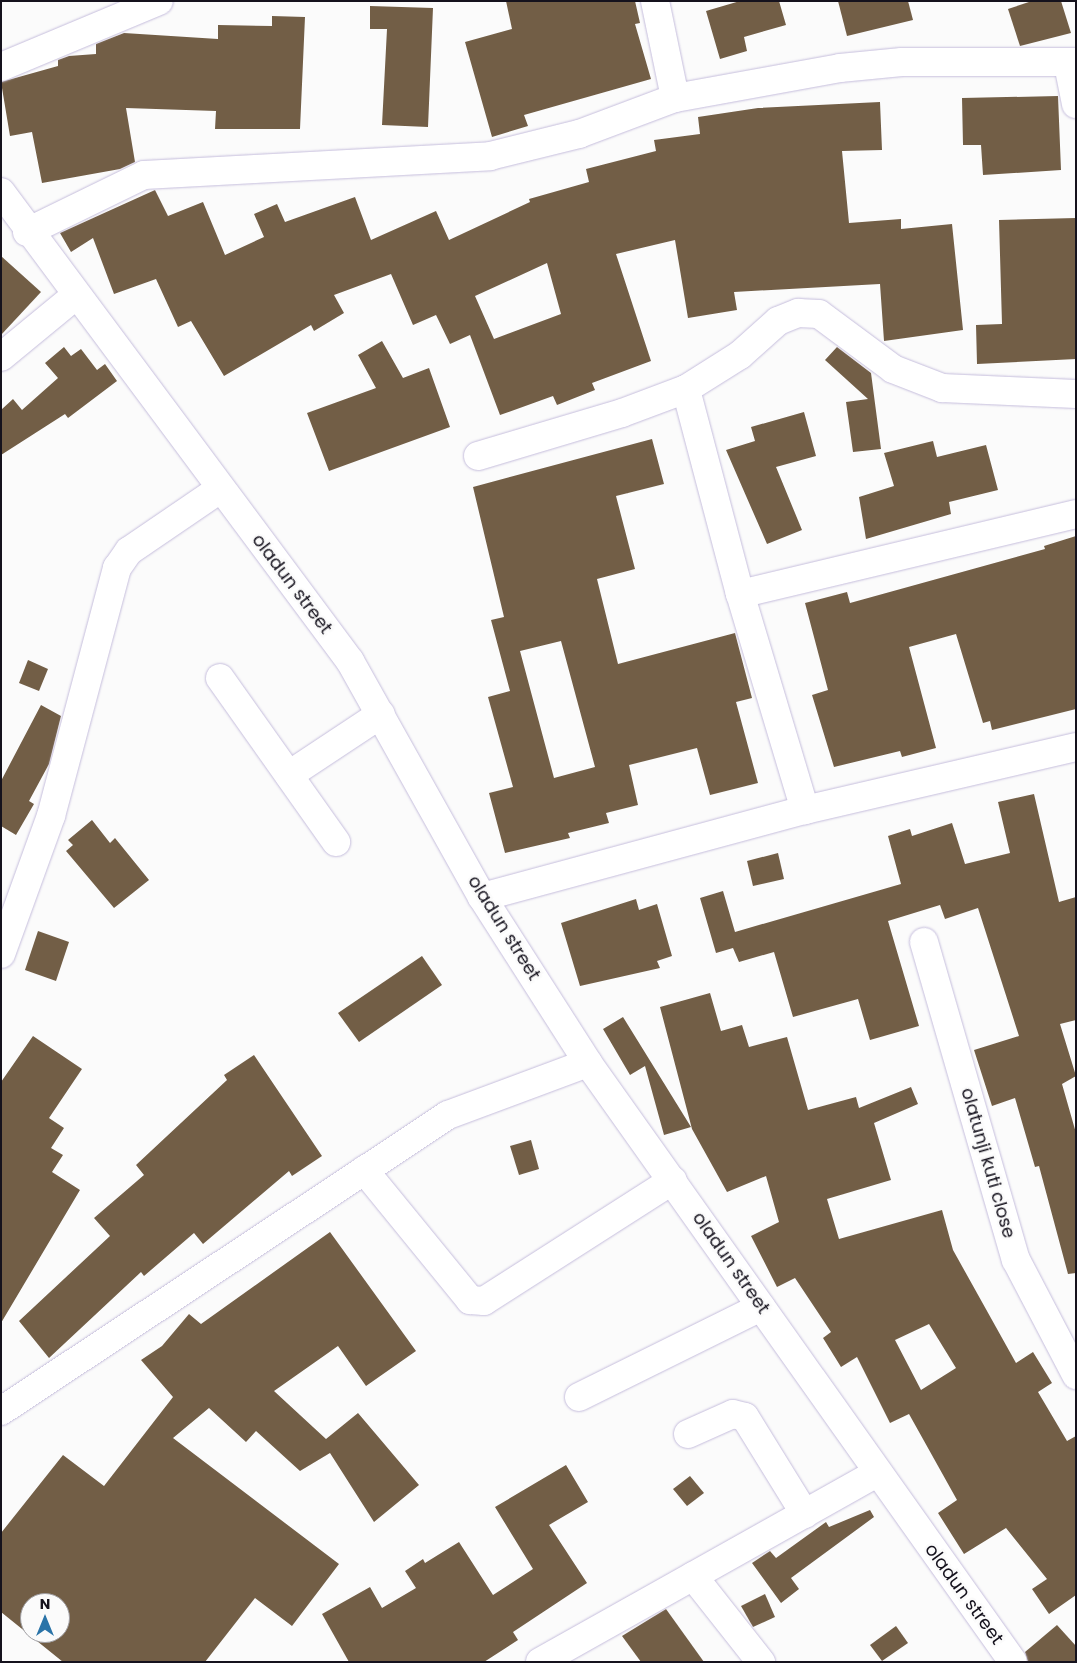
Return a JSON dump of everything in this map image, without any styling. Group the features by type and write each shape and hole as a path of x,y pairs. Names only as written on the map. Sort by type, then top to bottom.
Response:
{"street":[{"path":"1,66 159,1"},
{"path":"655,1 675,98"},
{"path":"27,232 144,174 490,156 579,134 675,98 840,68 902,62 1072,63 1076,104"},
{"name":"oladun street","path":"5,206 27,232 350,661 482,897 588,1062 673,1180 877,1473 1013,1662"},
{"path":"1,357 75,296"},
{"path":"478,456 622,414 686,389 740,355 778,322 798,313 819,314 893,369 942,388 1076,394"},
{"path":"686,389 740,594 805,810"},
{"path":"1,954 51,816 117,568 128,551 220,489"},
{"path":"740,594 1076,514"},
{"path":"220,678 336,842"},
{"path":"289,775 381,714"},
{"path":"482,897 805,810 1076,748"},
{"name":"olatunji kuti close","path":"924,942 1016,1260 1076,1375"},
{"path":"1,1412 364,1170 471,1104 588,1062"},
{"path":"364,1170 470,1300 484,1301 673,1180"},
{"path":"579,1397 761,1307"},
{"path":"688,1434 733,1414 745,1417 805,1514"},
{"path":"540,1662 877,1473"},
{"path":"693,1576 761,1662"}],"building":[{"path":"506,1 635,1 640,23 635,24 651,79 524,115 528,126 492,137 465,42 512,29"},
{"path":"740,1 779,1 786,25 744,37 747,51 720,59 706,11"},
{"path":"838,1 908,1 913,20 847,36"},
{"path":"1032,1 1061,1 1071,33 1020,46 1008,9"},
{"path":"370,6 433,8 428,127 382,125 387,29 370,29"},
{"path":"272,16 305,17 300,129 215,129 216,111 126,108 135,162 120,169 42,183 32,132 10,136 1,82 58,66 58,60 69,56 96,54 96,44 124,33 218,39 218,25 272,26"},
{"path":"1058,96 1061,170 983,175 981,145 963,145 962,98"},
{"path":"880,102 882,150 842,151 849,223 901,219 901,229 952,224 963,330 884,341 880,284 734,292 737,310 688,318 675,240 616,254 651,361 592,383 595,390 557,405 553,396 500,415 470,335 450,344 436,315 413,325 391,274 334,295 344,313 314,331 311,325 224,376 191,321 178,327 156,279 114,294 93,238 71,252 60,233 155,190 168,216 203,202 225,255 264,237 254,214 277,204 285,222 355,197 371,240 436,211 449,240 530,202 529,199 589,182 586,169 656,151 654,140 700,134 698,117 758,108","holes":["547,263 561,314 494,339 475,296"]},
{"path":"1076,218 1076,359 977,364 976,325 1002,324 999,220"},
{"path":"1,256 41,292 1,335"},
{"path":"382,341 403,378 429,368 450,427 329,471 307,413 376,388 358,355"},
{"path":"64,347 71,356 81,349 97,370 105,364 117,381 68,418 65,414 1,455 1,410 13,399 22,410 58,378 45,363"},
{"path":"837,347 871,373 881,449 853,452 846,402 868,399 825,360"},
{"path":"804,412 816,456 776,467 802,530 767,544 726,450 755,441 751,427"},
{"path":"652,439 664,484 616,496 635,569 597,579 618,664 735,633 752,698 736,702 758,783 710,795 697,748 629,765 638,805 606,813 609,823 568,833 570,838 505,853 489,793 513,787 488,697 510,691 491,620 504,617 473,487","holes":["561,641 595,767 554,778 520,651"]},
{"path":"933,441 937,457 986,445 998,490 949,502 951,514 866,539 859,497 894,486 884,453"},
{"path":"1076,536 1076,709 992,730 990,721 983,723 956,634 909,647 936,748 902,757 900,751 834,767 812,695 828,690 805,603 847,592 850,603 1045,549 1044,546"},
{"path":"28,660 48,669 39,691 19,683"},
{"path":"41,705 61,716 49,764 29,801 34,804 16,835 1,826 1,781"},
{"path":"1034,794 1059,902 1076,897 1076,1020 1060,1024 1076,1076 1062,1084 1076,1133 1076,1273 1068,1274 1039,1166 1035,1167 1015,1098 992,1106 974,1050 1019,1036 978,908 945,919 940,905 888,921 919,1026 870,1040 858,999 793,1017 774,952 739,962 733,948 716,953 700,898 723,891 735,932 901,884 888,836 910,829 912,836 952,823 965,864 1010,853 998,802"},
{"path":"92,820 110,843 115,838 149,880 114,908 66,851 73,845 68,840"},
{"path":"778,853 784,879 753,886 747,861"},
{"path":"636,899 639,910 657,904 672,956 657,961 660,968 580,986 561,923"},
{"path":"38,931 69,942 56,981 25,970"},
{"path":"422,956 442,985 359,1042 338,1013"},
{"path":"710,993 721,1031 742,1025 749,1047 787,1037 808,1110 856,1097 859,1108 911,1087 918,1104 874,1123 891,1180 827,1199 839,1239 942,1210 953,1250 1016,1363 1033,1352 1052,1383 1038,1392 1067,1441 1076,1436 1076,1595 1049,1614 1032,1589 1047,1579 1006,1528 964,1554 938,1513 957,1500 909,1414 890,1423 857,1357 841,1367 823,1338 831,1332 795,1278 777,1287 751,1236 779,1222 766,1176 727,1192 692,1129 660,1007","holes":["929,1324 956,1368 921,1390 895,1340"]},
{"path":"623,1017 691,1127 664,1135 645,1066 630,1075 603,1029"},
{"path":"33,1036 82,1069 49,1118 64,1128 51,1148 63,1155 52,1172 80,1190 1,1323 1,1082"},
{"path":"254,1055 322,1156 292,1176 289,1171 203,1244 194,1233 144,1276 141,1272 49,1358 19,1321 110,1236 94,1218 144,1175 136,1165 227,1080 224,1075"},
{"path":"531,1140 539,1169 519,1175 510,1146"},
{"path":"330,1232 416,1351 366,1386 338,1346 274,1391 326,1439 358,1413 419,1485 374,1522 330,1453 300,1471 256,1431 246,1442 209,1408 173,1438 339,1564 292,1626 255,1598 205,1662 63,1662 39,1643 70,1643 70,1593 20,1593 20,1627 1,1612 1,1533 63,1455 104,1486 173,1397 141,1360 162,1346 189,1314 201,1324"},
{"path":"566,1465 588,1502 549,1525 587,1583 513,1632 518,1640 484,1662 349,1662 322,1614 370,1587 382,1608 416,1588 405,1571 423,1559 425,1563 459,1542 493,1595 533,1569 495,1507"},
{"path":"690,1476 704,1493 687,1506 673,1489"},
{"path":"870,1510 874,1517 791,1578 799,1589 781,1603 752,1563 770,1551 776,1558 826,1522 829,1527"},
{"path":"765,1594 775,1617 753,1627 741,1606"},
{"path":"666,1609 704,1662 641,1662 622,1636"},
{"path":"1057,1625 1076,1646 1076,1662 1028,1662 1025,1652"},
{"path":"896,1626 908,1643 882,1661 870,1645"}]}
